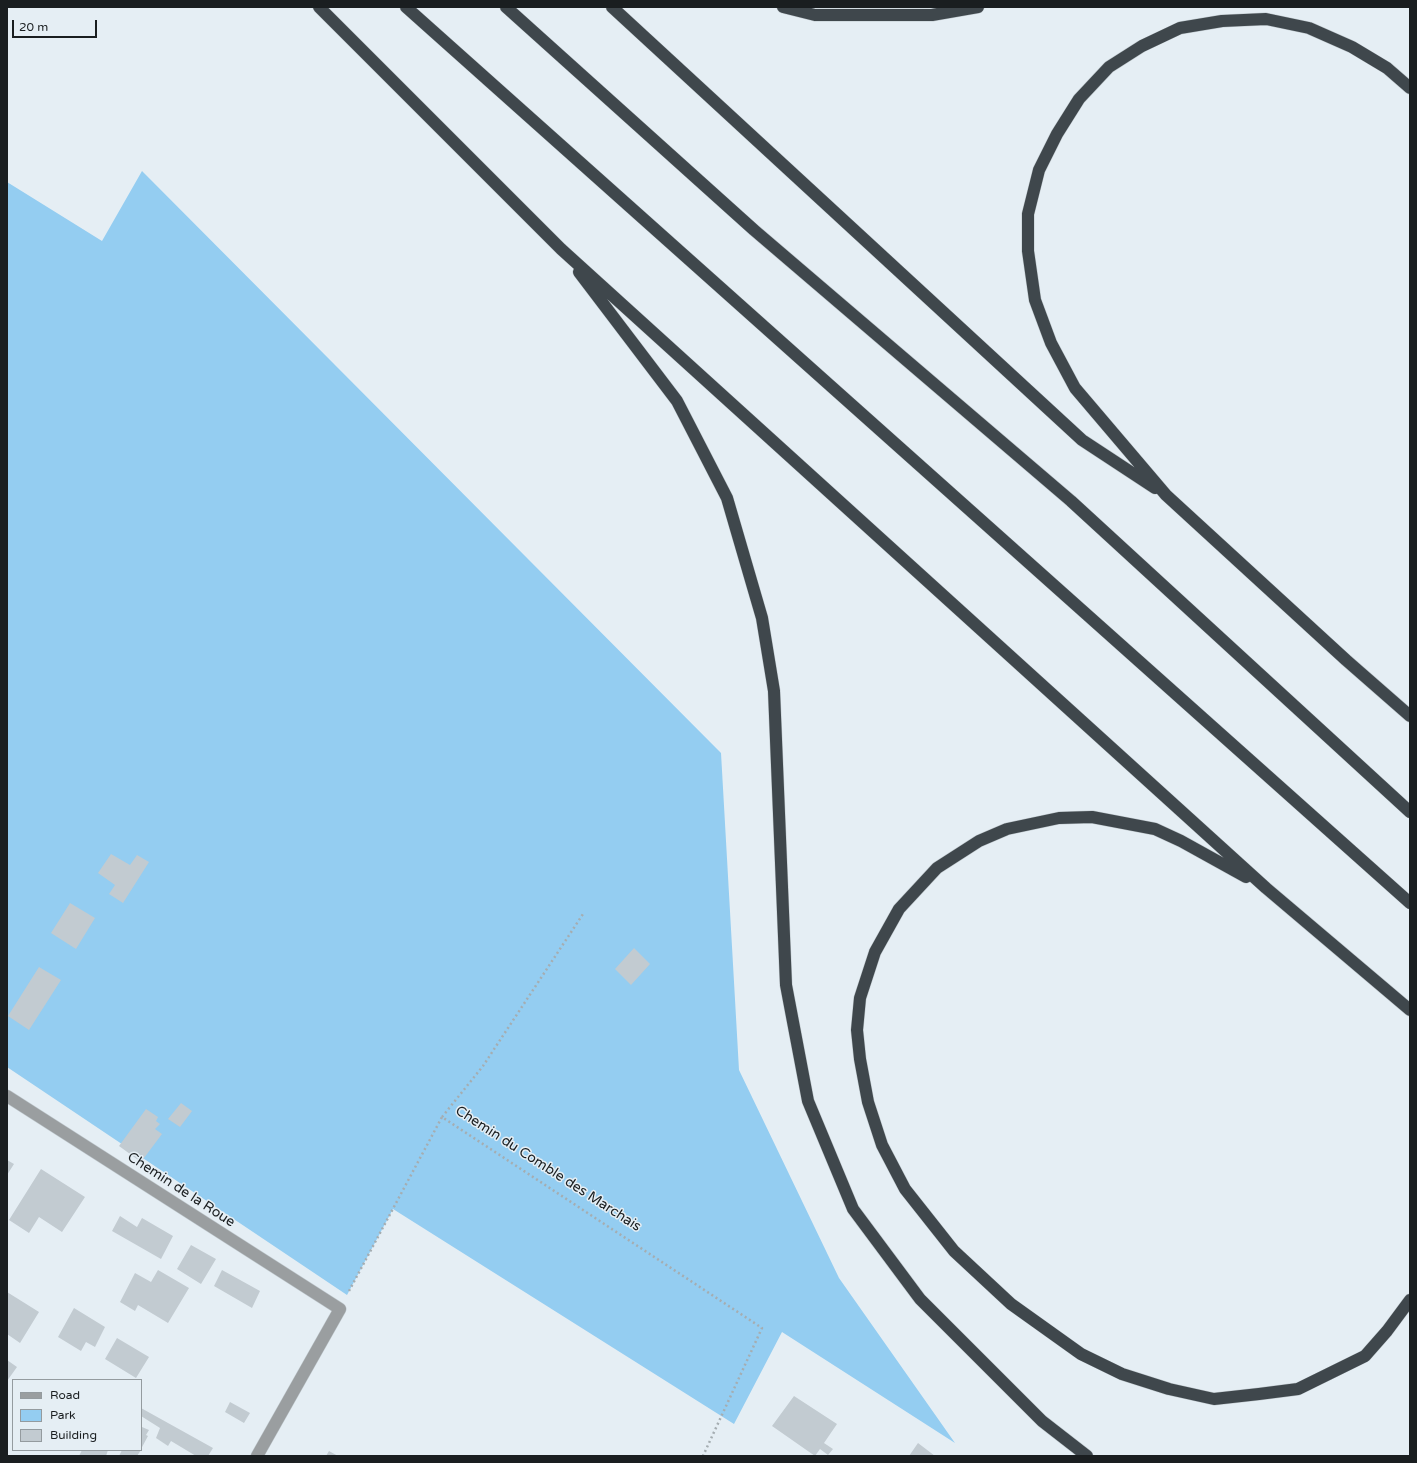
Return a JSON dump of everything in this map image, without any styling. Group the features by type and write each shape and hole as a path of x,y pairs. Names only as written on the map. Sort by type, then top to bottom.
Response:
{"highway":[{"path":"319,7 561,249 1266,888 1410,1010"},
{"path":"406,7 1410,903"},
{"path":"506,7 754,230 1071,501 1410,812"},
{"path":"612,7 1082,440 1166,495"},
{"path":"782,7 815,15 932,15 978,7"},
{"path":"1410,88 1387,68 1358,50 1309,28 1266,19 1222,20 1180,28 1142,46 1109,67 1079,99 1057,134 1039,170 1028,214 1028,252 1035,300 1051,343 1075,388 1166,495 1346,660 1410,716"},
{"path":"561,249 676,401 727,498 762,618 774,691 786,986 808,1101 853,1209 920,1299 1042,1421 1088,1456"},
{"path":"1266,888 1181,841 1155,829 1092,817 1059,818 1007,829 979,841 937,868 899,909 875,952 860,998 857,1030 860,1059 868,1102 882,1145 905,1189 954,1251 1011,1304 1081,1354 1122,1374 1169,1389 1214,1399 1298,1389 1365,1356 1387,1331 1410,1300"}],"street":[{"name":"Chemin de la Roue","path":"7,1096 340,1309"},
{"path":"257,1456 340,1309"}],"path":[{"path":"442,1118 483,1066 583,914"},
{"name":"Chemin du Comble des Marchais","path":"340,1309 442,1118 762,1328 703,1456"}],"green space":[{"path":"142,171 721,753 739,1070 839,1278 955,1443 782,1332 734,1424 393,1209 347,1295 7,1067 7,182 102,241"}],"building":[{"path":"111,854 130,865 137,855 149,862 123,903 109,894 115,885 98,873"},
{"path":"70,903 95,918 76,949 51,933"},
{"path":"634,948 650,964 631,985 615,969"},
{"path":"39,967 61,980 29,1030 8,1016"},
{"path":"181,1103 192,1111 180,1127 168,1119"},
{"path":"146,1109 158,1117 156,1121 160,1124 155,1129 162,1134 141,1162 119,1146"},
{"path":"7,1160 14,1164 7,1175"},
{"path":"41,1169 85,1197 62,1232 39,1217 29,1233 9,1220"},
{"path":"120,1216 137,1227 142,1218 173,1236 161,1259 112,1231"},
{"path":"191,1245 216,1259 201,1284 177,1269"},
{"path":"158,1270 189,1288 168,1323 138,1305 135,1311 120,1302 135,1273 151,1282"},
{"path":"222,1270 260,1291 252,1308 214,1286"},
{"path":"7,1292 39,1312 20,1343 7,1334"},
{"path":"74,1308 105,1327 95,1347 86,1342 81,1351 58,1337"},
{"path":"117,1338 149,1357 136,1378 105,1359"},
{"path":"7,1360 17,1367 7,1381"},
{"path":"794,1396 837,1424 824,1443 833,1449 828,1455 820,1449 815,1456 772,1426"},
{"path":"230,1402 250,1413 244,1423 225,1412"},
{"path":"142,1409 213,1448 208,1456 196,1456 171,1441 168,1446 156,1438 160,1428 142,1417"},
{"path":"142,1427 149,1430 146,1435 148,1436 142,1447"},
{"path":"918,1443 935,1456 909,1456"},
{"path":"82,1451 108,1451 106,1456 79,1456"},
{"path":"122,1451 140,1451 137,1456 119,1456"},
{"path":"329,1451 338,1456 326,1456"}]}
